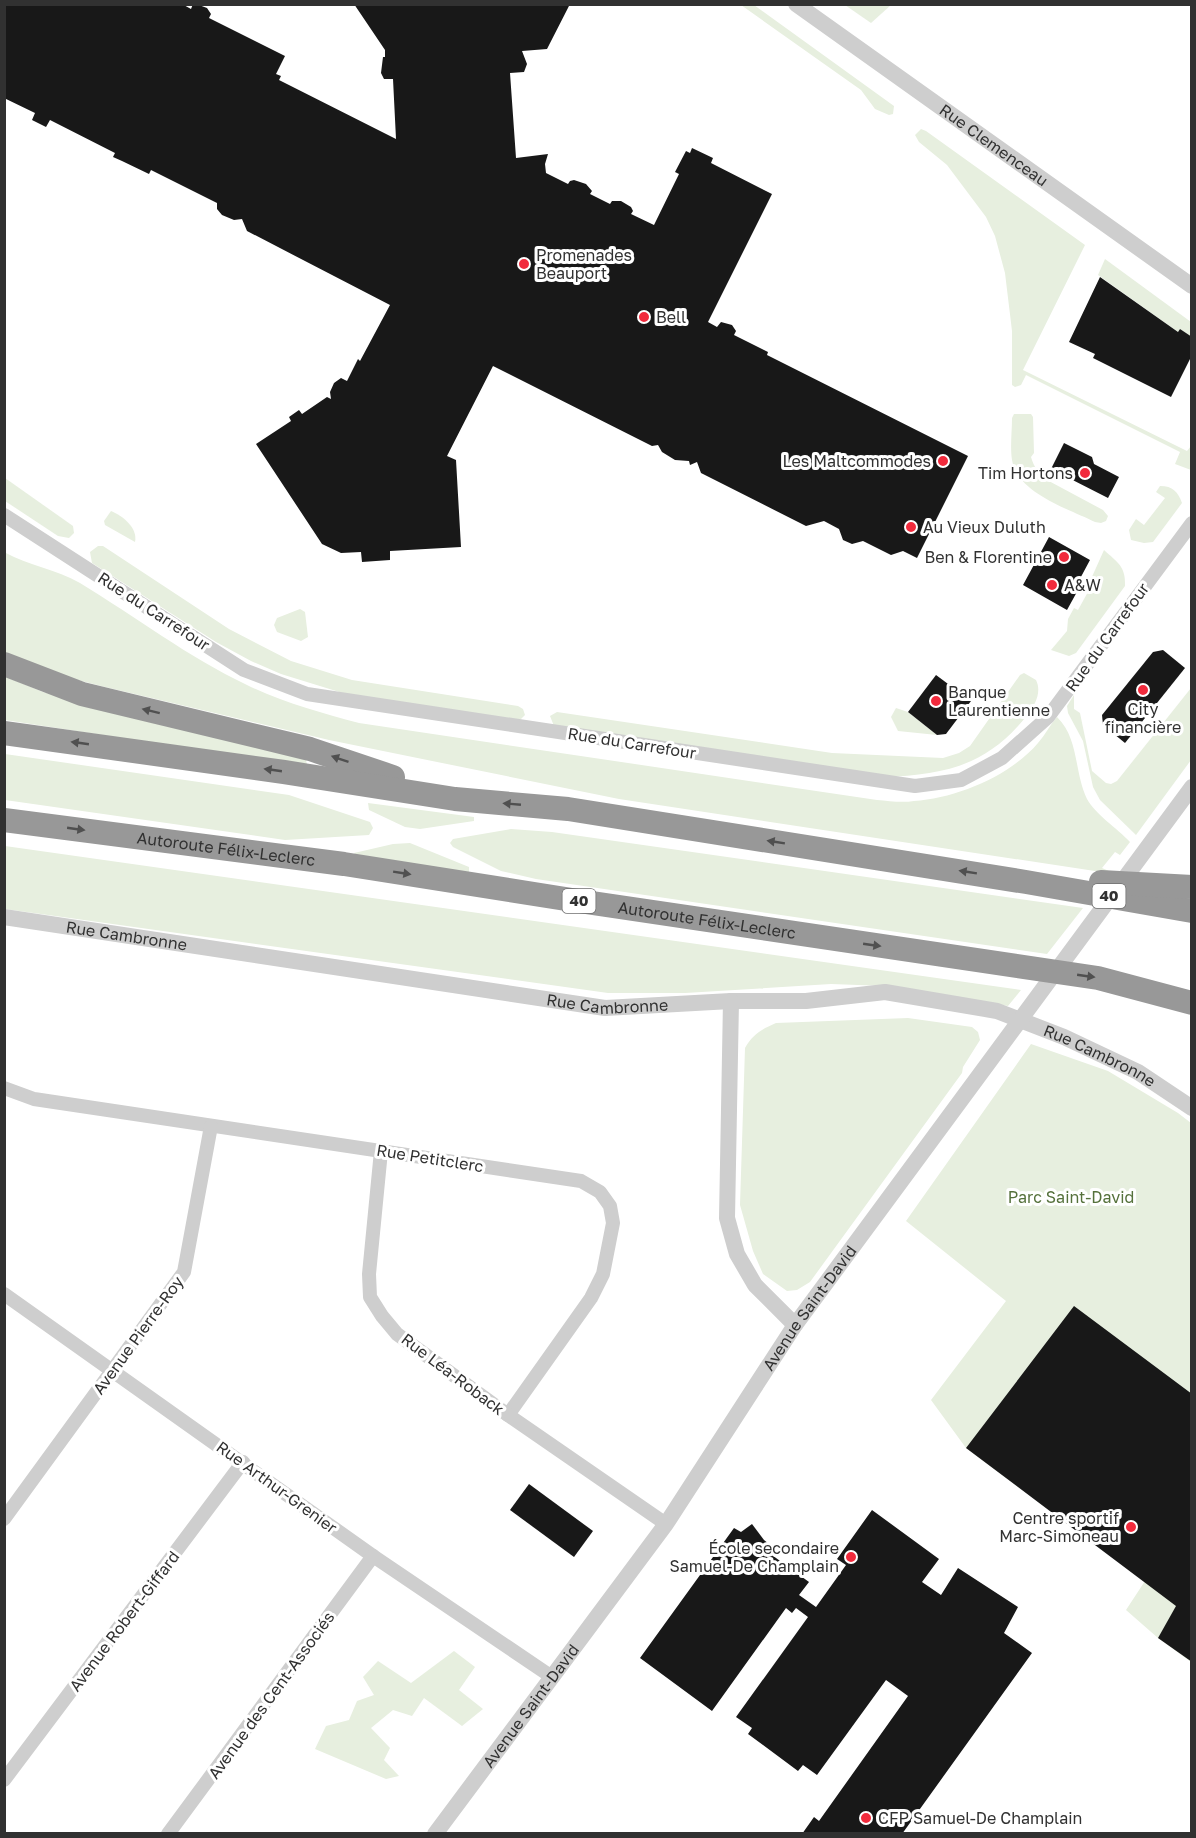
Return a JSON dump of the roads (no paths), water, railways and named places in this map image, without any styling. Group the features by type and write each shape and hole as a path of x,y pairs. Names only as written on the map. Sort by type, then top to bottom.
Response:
{"highway":[{"path":"4,664 82,694 309,749 455,799"},
{"name":"40","path":"4,733 284,772 455,799 568,809 1026,882 1191,911"},
{"name":"Autoroute Félix-Leclerc","path":"4,820 344,864 1098,978 1191,1004"},
{"path":"1026,882 1048,879 1191,887"}],"street":[{"name":"Rue Clemenceau","path":"796,4 1191,286"},
{"name":"Rue du Carrefour","path":"4,515 244,670 307,694 915,786 961,780 1002,758 1048,717 1191,523"},
{"name":"Avenue Saint-David","path":"440,1832 666,1524 795,1325 1191,787"},
{"name":"Rue Cambronne","path":"4,917 605,1008 731,1001 806,1001 885,992 997,1011 1064,1037 1138,1072 1191,1108"},
{"path":"731,1001 727,1218 737,1254 755,1285 795,1325"},
{"name":"Rue Petitclerc","path":"4,1088 34,1099 581,1181 600,1192 610,1206 613,1223 603,1274 591,1298 508,1415"},
{"name":"Avenue Pierre-Roy","path":"4,1519 184,1272 211,1126"},
{"name":"Rue Léa-Roback","path":"381,1151 369,1274 370,1297 382,1316 398,1334 508,1415 666,1524"},
{"name":"Rue Arthur-Grenier","path":"4,1294 373,1556 552,1677"},
{"name":"Avenue Robert-Giffard","path":"4,1780 243,1462"},
{"name":"Avenue des Cent-Associés","path":"168,1833 373,1556"}],"place":[{"name":"Promenades Beauport","path":"524,264"},
{"name":"Bell","path":"644,317"},
{"name":"Les Maltcommodes","path":"943,461"},
{"name":"Tim Hortons","path":"1085,473"},
{"name":"Au Vieux Duluth","path":"911,527"},
{"name":"Ben & Florentine","path":"1064,557"},
{"name":"A&W","path":"1052,585"},
{"name":"City financière","path":"1143,690"},
{"name":"Banque Laurentienne","path":"936,701"},
{"name":"Centre sportif Marc-Simoneau","path":"1131,1527"},
{"name":"École secondaire Samuel-De Champlain","path":"851,1557"},
{"name":"CFP Samuel-De Champlain","path":"866,1818"}],"park label":[{"name":"Parc Saint-David","path":"1071,1197"}]}
